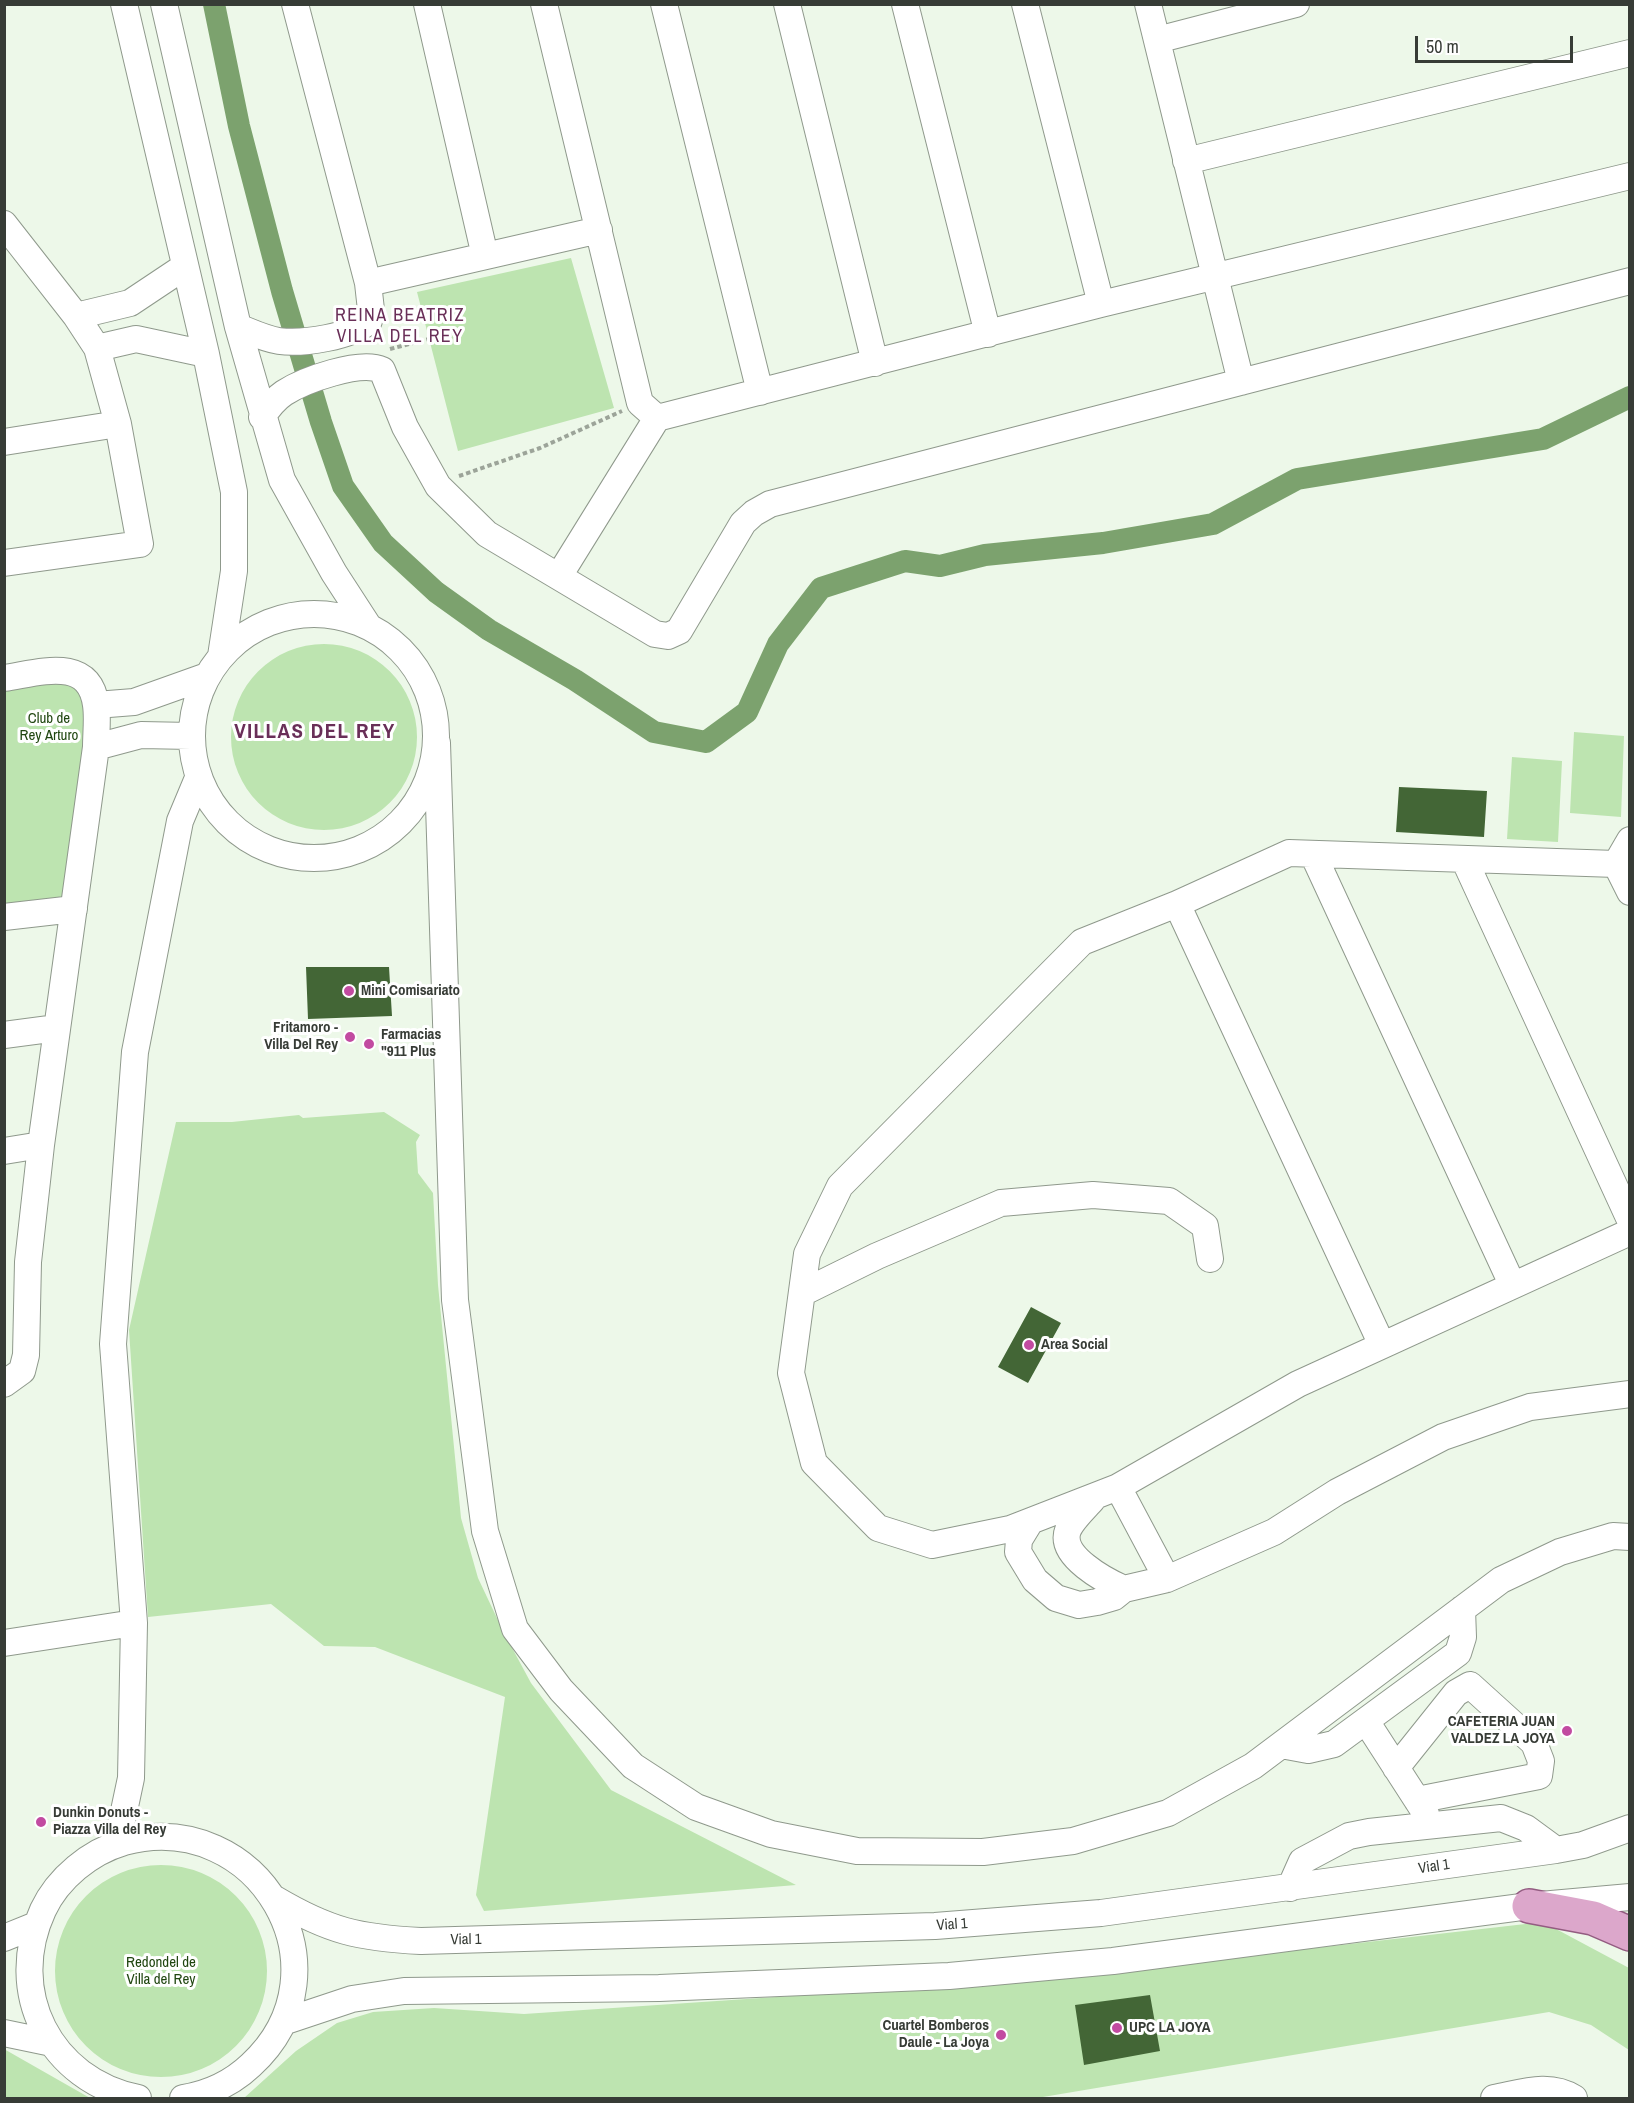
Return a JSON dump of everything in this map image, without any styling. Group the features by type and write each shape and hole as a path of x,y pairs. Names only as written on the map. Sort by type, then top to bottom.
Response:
{"main road":[{"path":"1529,1906 1593,1918 1629,1934"}],"street":[{"path":"124,4 206,354 234,492 234,571 214,666 195,705 191,736 192,757 198,778 219,814 250,841 289,856 332,858 371,844 405,819 428,784 437,743"},
{"path":"164,4 238,327 262,417 282,480 334,573 369,627"},
{"path":"238,327 277,341 339,335 363,327 369,321 368,283 295,4"},
{"path":"427,4 485,256"},
{"path":"544,4 640,403 657,418"},
{"path":"664,4 760,392"},
{"path":"787,4 875,363"},
{"path":"905,4 988,334"},
{"path":"1025,4 1101,304"},
{"path":"1148,4 1241,382"},
{"path":"1157,40 1296,4"},
{"path":"1186,161 1629,53"},
{"path":"559,576 657,418 1101,304 1629,176"},
{"path":"4,224 98,348 118,424 140,544 4,563"},
{"path":"368,283 599,230"},
{"path":"76,316 130,303 184,267"},
{"path":"262,417 278,398 305,382 344,370 373,366 382,370 405,427 438,486 487,534 656,634 668,636 679,631 743,523 754,513 770,504 1629,281"},
{"path":"98,348 136,339 206,354"},
{"path":"4,442 118,424"},
{"path":"96,705 134,702 214,666 252,631 290,616 331,615 369,627 398,647 420,675 434,708 437,743 455,1300 485,1531 515,1629 561,1690 633,1766 696,1807 771,1834 857,1851 983,1852 1073,1841 1168,1813 1253,1766 1501,1580 1560,1552 1613,1536 1629,1537"},
{"path":"4,678 56,670 76,673 90,682 96,705 96,747 41,1145 16,1264 26,1355 22,1371 4,1384"},
{"path":"96,747 141,735 191,736"},
{"path":"117,1844 130,1778 134,1623 113,1344 135,1052 180,821 198,778"},
{"path":"1616,864 1629,840"},
{"path":"1616,864 1289,853 1177,904 1082,942 840,1186 807,1254 791,1373 814,1463 878,1528 932,1545 1030,1522 1118,1488 1298,1384 1629,1232"},
{"path":"1313,854 1512,1284"},
{"path":"1464,859 1629,1220"},
{"path":"1616,864 1629,892"},
{"path":"1177,904 1382,1345"},
{"path":"4,917 74,909"},
{"path":"4,1035 57,1028"},
{"path":"4,1151 41,1145"},
{"path":"802,1293 877,1256 1001,1203 1093,1195 1168,1201 1205,1226 1210,1258"},
{"path":"1030,1522 1019,1540 1018,1552 1035,1580 1056,1598 1079,1605 1114,1597 1124,1589 1167,1579 1274,1532 1337,1492 1443,1437 1530,1407 1629,1394"},
{"path":"1118,1488 1167,1579"},
{"path":"1094,1497 1068,1530 1068,1542 1092,1573 1124,1589"},
{"path":"1281,1745 1320,1749 1334,1744 1458,1653 1463,1637 1462,1610"},
{"path":"4,1644 134,1623"},
{"path":"1396,1768 1456,1693 1470,1685 1539,1750 1542,1767 1539,1776 1417,1800"},
{"path":"1366,1721 1434,1825"},
{"path":"1290,1888 1302,1862 1349,1836 1501,1818 1526,1828 1556,1850"},
{"name":"Vial 1","path":"274,1899 316,1923 339,1931 362,1936 421,1941 935,1926 1101,1913 1290,1888 1556,1850 1599,1841 1629,1828"},
{"path":"138,2098 112,2091 85,2076 61,2056 36,2012 29,1977 29,1959 36,1924 55,1890 82,1863 117,1844 165,1837 198,1841 228,1854 254,1874 274,1899 288,1928 294,1960 292,1992 283,2022 267,2049 245,2071 219,2088 183,2098"},
{"path":"283,2022 352,1999 404,1991 659,1988 949,1976 1113,1960 1529,1906 1629,1897"},
{"path":"4,1938 36,1924"},
{"path":"4,2033 52,2043"},
{"path":"1494,2098 1544,2089 1564,2092 1574,2098"}],"green space":[{"path":"571,258 614,408 458,451 417,292"},
{"path":"324,644 342,646 359,652 375,660 389,672 401,686 409,702 415,719 417,737 415,755 409,772 401,788 389,802 375,814 359,822 342,828 324,830 306,828 289,822 273,814 259,802 247,788 239,772 233,755 231,737 233,719 239,702 247,686 259,672 273,660 289,652 306,646"},
{"name":"Club de Rey Arturo","path":"5,678 90,682 74,909 5,917"},
{"path":"1574,732 1624,736 1621,817 1570,813"},
{"path":"1512,757 1562,761 1558,842 1507,839"},
{"path":"384,1112 420,1135 416,1142 418,1173 433,1193 438,1285 461,1518 478,1578 504,1633 531,1683 611,1790 796,1885 484,1911 476,1895 505,1697 375,1647 324,1646 271,1604 148,1617 129,1330 176,1122 232,1122 299,1115 303,1118"},
{"name":"Redondel de Villa del Rey","path":"161,1865 182,1867 202,1873 220,1883 236,1896 249,1912 259,1930 265,1950 267,1971 265,1992 259,2012 249,2030 236,2046 220,2059 202,2069 182,2075 161,2077 140,2075 120,2069 102,2059 86,2046 73,2030 63,2012 57,1992 55,1971 57,1950 63,1930 73,1912 86,1896 102,1883 120,1873 140,1867"},
{"path":"1543,1922 1629,1968 1629,2050 1591,2025 1549,2012 1037,2098 244,2098 296,2051 337,2023 373,2012 434,2008 524,2014 1043,1979"},
{"path":"4,2049 90,2098 5,2098"}],"building":[{"path":"1399,787 1487,791 1484,837 1396,832"},
{"name":"Mini Comisariato","path":"306,967 389,967 392,1016 308,1019"},
{"name":"Area Social","path":"1031,1307 1061,1323 1028,1383 998,1367"},
{"name":"UPC LA JOYA","path":"1150,1995 1160,2051 1084,2065 1075,2005"}],"waterway":[{"path":"214,4 239,126 282,291 321,422 343,486 383,543 436,592 489,630 575,680 654,732 706,742 747,712 778,644 821,588 905,561 940,566 985,555 1103,543 1213,524 1297,479 1543,439 1630,397"}],"place":[{"name":"Mini Comisariato","path":"349,991"},
{"name":"Fritamoro - Villa Del Rey","path":"350,1037"},
{"name":"Farmacias \"911 Plus","path":"369,1044"},
{"name":"Area Social","path":"1029,1345"},
{"name":"CAFETERIA JUAN VALDEZ LA JOYA","path":"1567,1731"},
{"name":"Dunkin Donuts - Piazza Villa del Rey","path":"41,1822"},
{"name":"UPC LA JOYA","path":"1117,2028"},
{"name":"Cuartel Bomberos Daule - La Joya","path":"1001,2035"}],"district":[{"name":"REINA BEATRIZ VILLA DEL REY","path":"400,326"},
{"name":"VILLAS DEL REY","path":"315,732"}]}
